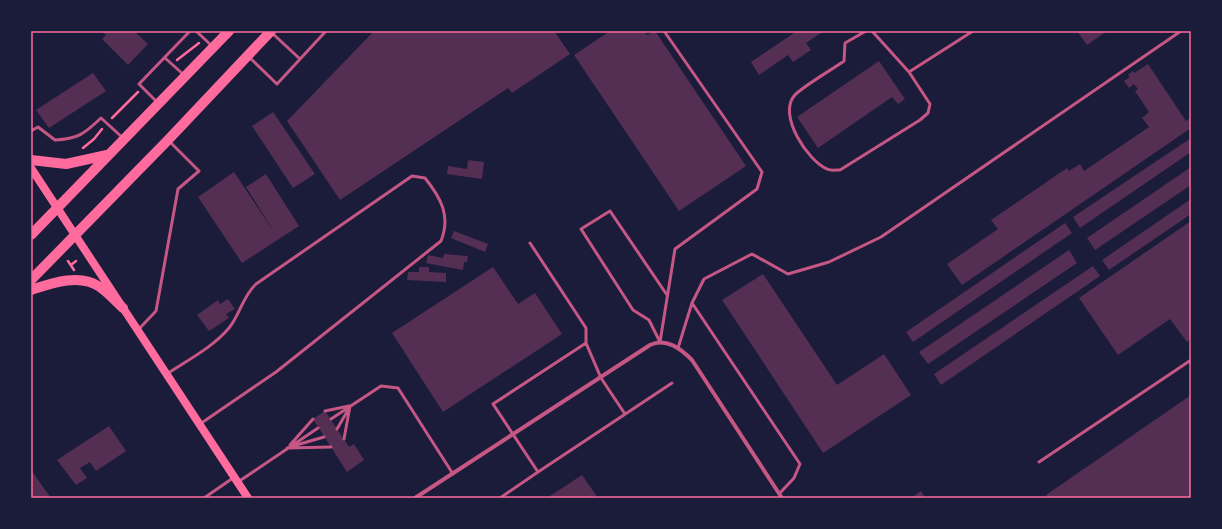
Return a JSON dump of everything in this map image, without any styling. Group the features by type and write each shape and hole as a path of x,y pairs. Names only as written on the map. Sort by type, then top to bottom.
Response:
{"main road":[{"path":"31,235 229,31"},
{"path":"31,280 168,140 270,31"},
{"path":"31,160 66,164 109,154"},
{"path":"31,168 248,498"},
{"path":"31,290 63,281 84,281 99,286 123,308"}],"street":[{"path":"416,498 650,345 660,342 671,344 692,360 780,496"}],"lane":[{"path":"158,103 139,84 190,31"},
{"path":"196,31 213,47"},
{"path":"270,31 300,59"},
{"path":"660,342 675,249 757,189 762,172 664,31"},
{"path":"866,31 845,43 844,62 794,96 788,109 790,123 812,158 828,170 840,170 920,120 928,113 930,104 909,72 872,31"},
{"path":"909,72 973,31"},
{"path":"678,348 692,303 704,279 752,254 788,274 829,262 881,237 1181,31"},
{"path":"248,56 277,84 324,32"},
{"path":"164,58 184,76"},
{"path":"31,131 38,127 55,140 71,139 83,135 101,118 124,139"},
{"path":"138,330 156,311 178,189 199,171 168,140"},
{"path":"167,374 220,337 237,315 248,292 256,284 412,176 425,178 435,191 443,205 445,230 441,241 276,372 200,424"},
{"path":"660,342 649,320 633,310 581,229 610,211 667,296"},
{"path":"530,243 586,328 586,343 601,378 625,414"},
{"path":"692,303 800,464 794,478 780,496"},
{"path":"538,472 493,404 586,343"},
{"path":"1039,462 1191,360"},
{"path":"500,498 672,383"},
{"path":"331,419 381,386 398,388 453,474"},
{"path":"325,410 350,406"},
{"path":"337,429 350,406"},
{"path":"344,439 350,406"},
{"path":"287,448 313,419"},
{"path":"204,498 236,480 318,428"},
{"path":"287,448 324,437"},
{"path":"287,448 331,447"}],"path":[{"path":"68,261 71,266 76,261"}],"building":[{"path":"101,31 134,31 148,44 128,65 102,39 106,35"},
{"path":"374,31 554,31 570,54 512,93 508,88 340,200 287,121"},
{"path":"610,31 644,31 647,35 655,31 746,166 679,211 574,55"},
{"path":"797,31 824,31 806,43 811,50 793,62 788,55 759,75 751,62"},
{"path":"1077,31 1107,31 1087,45"},
{"path":"879,61 905,99 898,104 892,97 818,148 797,117"},
{"path":"1148,64 1186,121 1191,118 1191,128 962,285 947,264 998,229 991,220 1067,168 1069,171 1080,164 1084,171 1149,127 1142,118 1149,112 1135,91 1138,89 1134,84 1129,88 1124,81 1130,77 1128,75 1133,71 1134,73"},
{"path":"93,73 106,91 49,128 36,110"},
{"path":"273,112 315,174 293,188 252,126"},
{"path":"1191,138 1191,152 1080,228 1073,217"},
{"path":"468,160 484,162 482,179 447,174 448,166 467,169"},
{"path":"1191,167 1191,185 1095,250 1087,238"},
{"path":"234,172 276,235 246,187 266,174 299,226 242,263 198,197"},
{"path":"1191,199 1191,214 1109,270 1102,260"},
{"path":"1191,221 1191,339 1187,342 1170,319 1118,355 1079,298"},
{"path":"1065,223 1072,233 913,342 906,332"},
{"path":"454,231 488,244 485,252 451,238"},
{"path":"1069,250 1077,263 928,364 919,352"},
{"path":"444,254 468,256 467,262 464,262 463,270 426,263 428,255 443,258"},
{"path":"1093,266 1100,276 941,385 934,374"},
{"path":"419,267 429,267 429,272 446,273 446,282 407,280 408,272 419,272"},
{"path":"493,267 518,304 535,293 562,334 443,412 392,333"},
{"path":"763,274 837,385 884,354 911,395 823,453 722,300"},
{"path":"228,299 235,309 226,314 229,318 209,331 197,315 218,300 220,304"},
{"path":"1191,395 1191,498 1048,498 1046,495"},
{"path":"325,411 349,447 354,444 364,460 347,472 313,419"},
{"path":"109,426 126,451 96,471 90,462 80,468 87,478 76,485 57,460"},
{"path":"31,470 51,498 31,498"},
{"path":"582,475 598,498 547,498"},
{"path":"921,491 925,498 911,498"}]}
